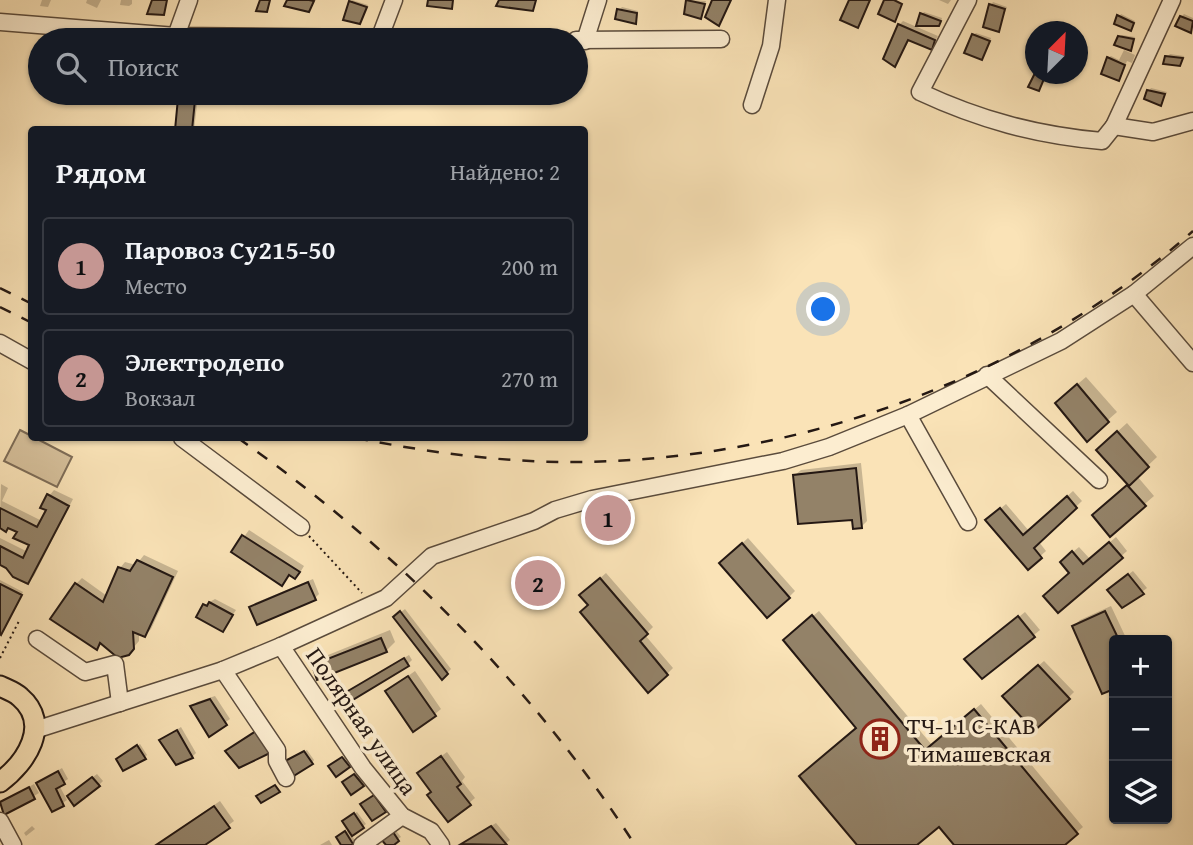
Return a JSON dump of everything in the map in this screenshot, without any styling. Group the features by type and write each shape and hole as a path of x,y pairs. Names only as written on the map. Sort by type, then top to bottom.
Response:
{"main road":[{"path":"0,686 20,696 31,710 35,730 30,750 23,762 0,782"}],"street":[{"path":"180,28 189,0"},
{"path":"383,28 394,0"},
{"path":"586,28 598,0"},
{"path":"752,105 771,46 777,0"},
{"path":"968,0 920,92 964,112 1009,126 1102,141 1114,127 1172,0"},
{"path":"0,22 76,28"},
{"path":"588,41 721,39"},
{"path":"1114,127 1153,132 1193,121"},
{"path":"35,730 223,670 281,646 386,598 432,556 534,521 555,510 592,499 783,461 829,447 908,415 1061,341 1134,294 1193,246"},
{"path":"1134,294 1193,363"},
{"path":"0,343 28,359"},
{"path":"987,375 1099,480"},
{"path":"908,415 968,522"},
{"path":"186,441 301,527"},
{"path":"37,639 85,672 115,664 120,702"},
{"name":"Полярная улица","path":"281,646 363,768 402,816 430,831 441,845"},
{"path":"223,670 277,750 277,761 286,779"},
{"path":"362,845 402,816"},
{"path":"0,821 13,845"}],"path":[{"path":"301,527 371,604"},
{"path":"0,658 19,621"}],"shaded area":[{"path":"20,430 28,434 28,441 41,441 72,457 57,487 4,461"}],"building":[{"path":"152,0 167,0 164,15 147,14"},
{"path":"260,0 270,0 267,12 256,11"},
{"path":"287,0 314,1 309,12 284,6"},
{"path":"428,0 453,0 452,9 427,6"},
{"path":"499,0 536,0 533,11 496,6"},
{"path":"686,0 705,4 701,19 684,14"},
{"path":"712,0 731,0 719,26 705,17"},
{"path":"849,0 870,0 858,28 840,20"},
{"path":"884,0 894,0 902,4 895,22 878,14"},
{"path":"349,1 367,7 360,24 343,20"},
{"path":"989,4 1005,9 999,32 983,27"},
{"path":"617,9 637,13 636,24 615,19"},
{"path":"920,13 941,21 939,26 916,26"},
{"path":"1117,15 1134,23 1131,31 1114,24"},
{"path":"1180,16 1193,21 1191,33 1175,26"},
{"path":"898,24 935,40 932,50 908,40 895,67 883,59"},
{"path":"972,34 990,41 982,60 964,53"},
{"path":"1118,36 1134,39 1131,51 1114,45"},
{"path":"1165,56 1183,58 1180,66 1163,64"},
{"path":"1107,57 1125,65 1119,81 1101,74"},
{"path":"1030,84 1042,84 1039,91 1028,87"},
{"path":"1147,90 1165,94 1161,106 1144,99"},
{"path":"177,105 194,105 192,126 175,126"},
{"path":"1077,384 1109,422 1087,442 1055,403"},
{"path":"1117,431 1149,467 1129,486 1096,450"},
{"path":"856,468 862,528 853,529 852,520 798,524 793,475"},
{"path":"1127,485 1146,506 1110,537 1092,515"},
{"path":"47,494 69,506 28,584 13,577 0,565 0,546 23,558 29,545 13,538 17,532 8,528 6,532 0,528 0,508 37,527 46,510 40,508"},
{"path":"1067,496 1077,508 1034,548 1042,558 1028,570 985,520 1000,508 1023,535"},
{"path":"242,535 300,572 295,579 289,575 282,586 231,552"},
{"path":"1109,542 1123,558 1058,613 1043,596 1069,573 1060,562 1072,551 1083,564"},
{"path":"742,543 790,598 767,618 719,563"},
{"path":"137,560 173,577 145,637 133,632 134,649 129,655 118,658 100,643 97,650 50,619 75,583 103,602 118,567 130,571"},
{"path":"1128,574 1144,594 1122,608 1107,590"},
{"path":"600,578 648,634 640,641 668,675 648,693 580,612 588,605 579,595"},
{"path":"308,582 316,600 257,625 249,607"},
{"path":"0,584 22,595 1,635 0,634"},
{"path":"209,602 233,615 223,632 196,617 203,604 207,606"},
{"path":"400,611 448,674 442,680 393,617"},
{"path":"1105,611 1117,635 1109,635 1109,691 1102,694 1072,626"},
{"name":"ТЧ-11 С-КАВ Тимашевская","path":"812,615 925,750 974,709 1078,834 1065,845 954,845 939,827 917,845 857,845 799,776 856,728 783,640"},
{"path":"1018,616 1035,637 982,679 964,659"},
{"path":"381,638 387,652 317,680 312,665"},
{"path":"404,658 409,666 341,707 336,698"},
{"path":"1038,665 1070,699 1034,731 1002,696"},
{"path":"408,676 436,716 413,732 385,691"},
{"path":"210,699 227,725 209,737 190,706"},
{"path":"177,730 193,758 176,765 159,740"},
{"path":"256,731 270,753 239,768 225,751"},
{"path":"137,745 146,759 123,771 116,759"},
{"path":"304,751 313,764 292,777 285,761"},
{"path":"441,756 461,784 457,787 471,805 448,822 427,795 431,792 417,773"},
{"path":"342,757 350,767 336,777 328,766"},
{"path":"58,771 65,784 56,789 64,806 52,812 36,783"},
{"path":"354,774 364,786 351,795 342,782"},
{"path":"92,777 100,786 74,806 67,796"},
{"path":"275,785 280,792 261,803 256,796"},
{"path":"29,787 35,799 4,815 0,802"},
{"path":"374,795 386,812 372,821 360,804"},
{"path":"214,806 230,828 205,845 156,845"},
{"path":"354,813 364,828 352,836 342,821"},
{"path":"491,826 507,845 461,844"},
{"path":"391,829 399,841 394,845 386,845 379,837"},
{"path":"345,831 352,845 341,845 336,837"}],"railway":[{"path":"372,441 463,455 571,462 655,458 739,447 822,428 903,402 981,369 1056,330 1127,283 1193,231"},
{"path":"0,288 28,302"},
{"path":"0,307 28,321"},
{"path":"242,441 351,525 456,622 552,730 635,845"}],"place":[{"name":"Паровоз Су215-50","path":"608,518"},
{"name":"Электродепо","path":"538,583"},
{"name":"ТЧ-11 С-КАВ Тимашевская","path":"880,739"}]}
